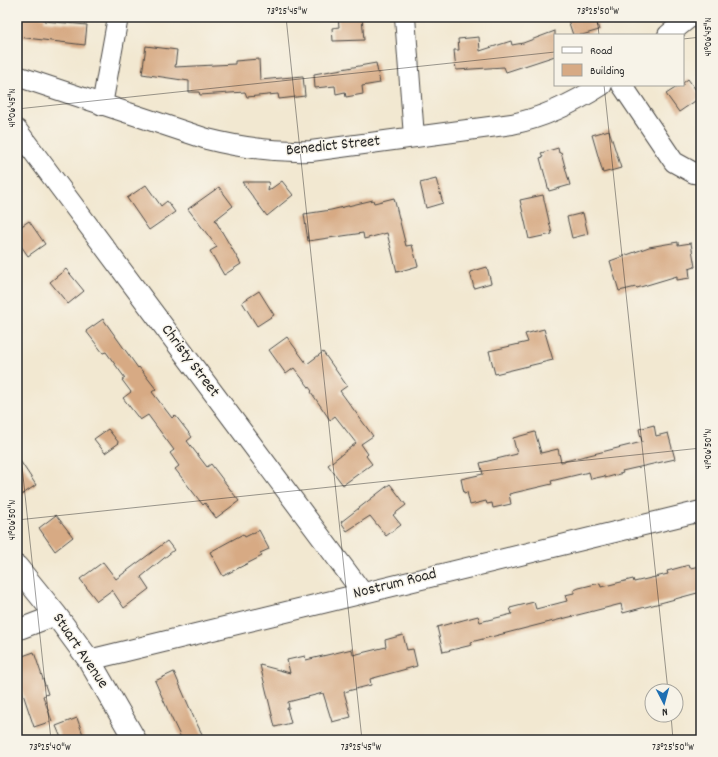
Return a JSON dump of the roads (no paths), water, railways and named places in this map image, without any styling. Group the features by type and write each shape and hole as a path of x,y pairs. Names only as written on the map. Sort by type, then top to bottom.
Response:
{"street":[{"path":"102,105 118,17"},
{"path":"405,17 414,136"},
{"path":"669,34 690,17"},
{"name":"Benedict Street","path":"17,76 207,139 263,151 311,152 528,120 563,107 600,86"},
{"path":"623,86 674,162 694,173 701,174"},
{"name":"Christy Street","path":"17,130 362,592"},
{"name":"Nostrum Road","path":"89,660 362,592 701,511"},
{"name":"Stuart Avenue","path":"17,567 56,615 89,660 135,740"},
{"path":"17,630 56,615"}]}
